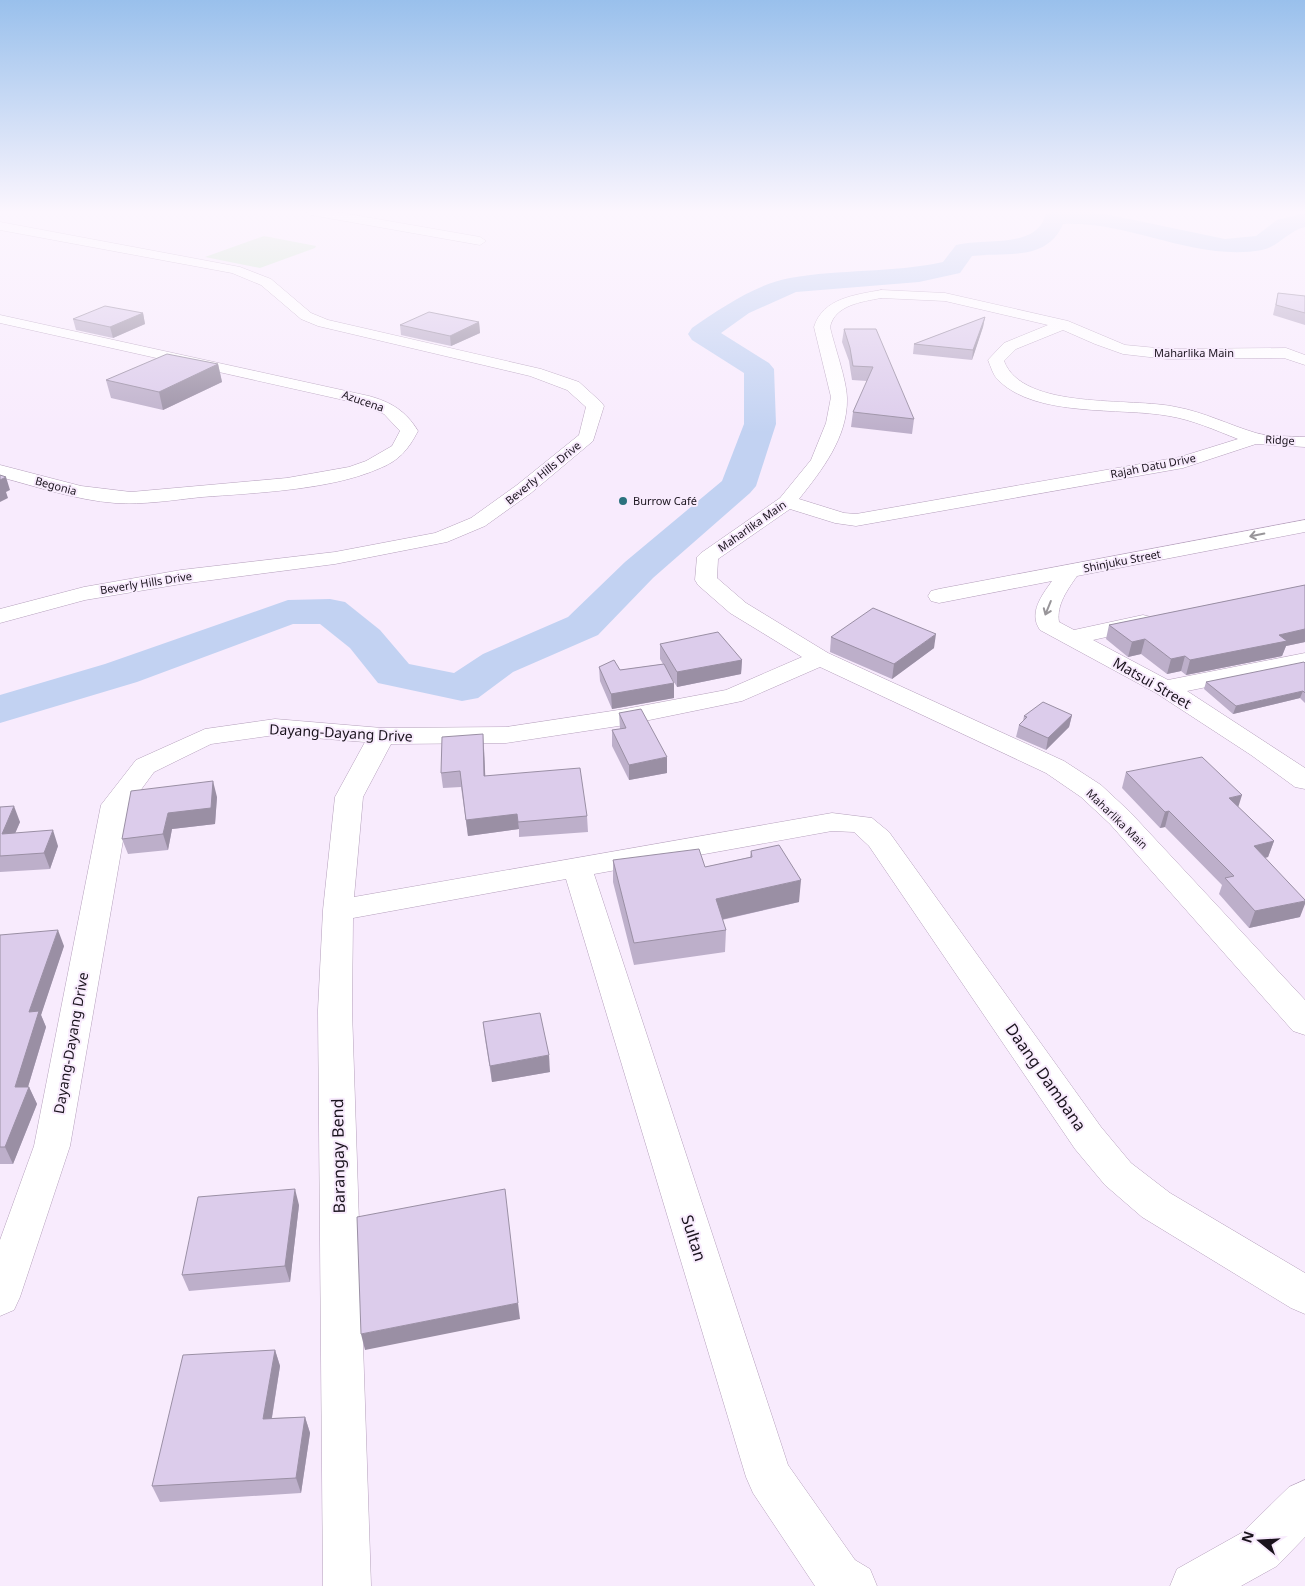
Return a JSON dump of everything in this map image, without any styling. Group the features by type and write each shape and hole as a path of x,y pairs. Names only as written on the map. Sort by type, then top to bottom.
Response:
{"street":[{"name":"Beverly Hills Drive","path":"0,616 84,594 181,576 265,568 336,558 440,538 478,522 524,489 587,437 595,406 573,386 535,372 323,323 306,316 270,285"},
{"name":"Maharlika Main","path":"1305,360 1286,353 1148,353 1108,344 1063,324 945,297 881,294 846,301 825,316 822,327 839,397 835,423 820,461 787,502 708,557 706,580 738,608 820,658 1054,767 1091,791 1126,825 1305,1022"},
{"name":"Azucena","path":"0,319 344,394 387,408 399,416 409,431 399,449 373,465 353,472 287,484 131,498 112,498"},
{"path":"1063,324 1010,346 996,360 1003,377 1024,391 1052,400 1168,410 1210,422 1255,439"},
{"name":"Ridge","path":"1255,439 1305,442"},
{"name":"Rajah Datu Drive","path":"787,502 842,519 856,520 1183,462 1255,439"},
{"name":"Begonia","path":"0,471 89,495 112,498"},
{"name":"Shinjuku Street","path":"939,596 1305,526"},
{"name":"Matsui Street","path":"1070,570 1057,589 1045,617 1048,625 1164,688 1260,749 1305,782"},
{"path":"1069,638 1163,618"},
{"name":"Dayang-Dayang Drive","path":"0,1297 52,1146 115,805 145,766 205,737 275,727 382,736 444,737 506,735 625,717 733,696 820,658"},
{"path":"1164,688 1305,660"},
{"name":"Barangay Bend","path":"347,1586 335,1010 338,910 349,797 382,736"},
{"name":"Daang Dambana","path":"338,910 832,822 862,824 880,839 1088,1138 1118,1174 1156,1205 1305,1295"},
{"name":"Sultan","path":"577,866 769,1477 838,1576 853,1586"},
{"path":"1194,1586 1260,1550 1305,1503"}],"building":[{"path":"1278,293 1305,296 1305,313 1276,305"},
{"path":"105,306 143,313 110,327 73,319"},
{"path":"429,312 479,322 450,336 400,325"},
{"path":"985,317 973,350 914,344"},
{"path":"844,329 876,329 914,419 853,412 873,367 853,366"},
{"path":"167,354 218,364 159,392 106,380"},
{"path":"1305,585 1305,629 1279,635 1287,641 1190,660 1185,656 1171,659 1145,639 1132,642 1109,625"},
{"path":"873,608 936,634 894,664 831,637"},
{"path":"718,632 742,660 677,672 660,644"},
{"path":"614,660 620,670 664,664 674,683 611,694 599,667"},
{"path":"1304,662 1305,693 1303,691 1236,706 1206,682"},
{"path":"1043,702 1072,715 1048,738 1019,725 1027,717 1024,716"},
{"path":"641,709 667,757 629,765 612,730 626,728 619,713"},
{"path":"483,734 484,776 580,768 587,816 518,822 517,814 466,820 460,771 441,773 442,737"},
{"path":"1202,757 1242,795 1229,798 1274,841 1254,846 1305,901 1255,911 1225,878 1234,876 1169,811 1165,812 1126,772"},
{"path":"213,781 211,808 168,813 163,834 122,839 131,791"},
{"path":"14,806 2,834 53,830 44,853 0,856 0,807"},
{"path":"779,845 801,880 716,899 726,930 634,943 613,860 699,849 705,867 752,857 751,851"},
{"path":"58,930 29,1012 39,1011 15,1087 29,1087 5,1147 0,1147 0,935"},
{"path":"540,1013 549,1055 490,1066 483,1022"},
{"path":"295,1189 285,1266 182,1275 198,1197"},
{"path":"505,1189 518,1303 361,1334 357,1217"},
{"path":"275,1350 263,1419 305,1417 296,1478 152,1486 183,1355"}],"waterway":[{"path":"0,709 121,673 288,612 330,611 365,639 394,674 462,688 498,663 583,626 639,570 738,486 760,424 759,369 702,334 740,307 791,285"}],"place":[{"name":"Burrow Café","path":"623,501"}]}
